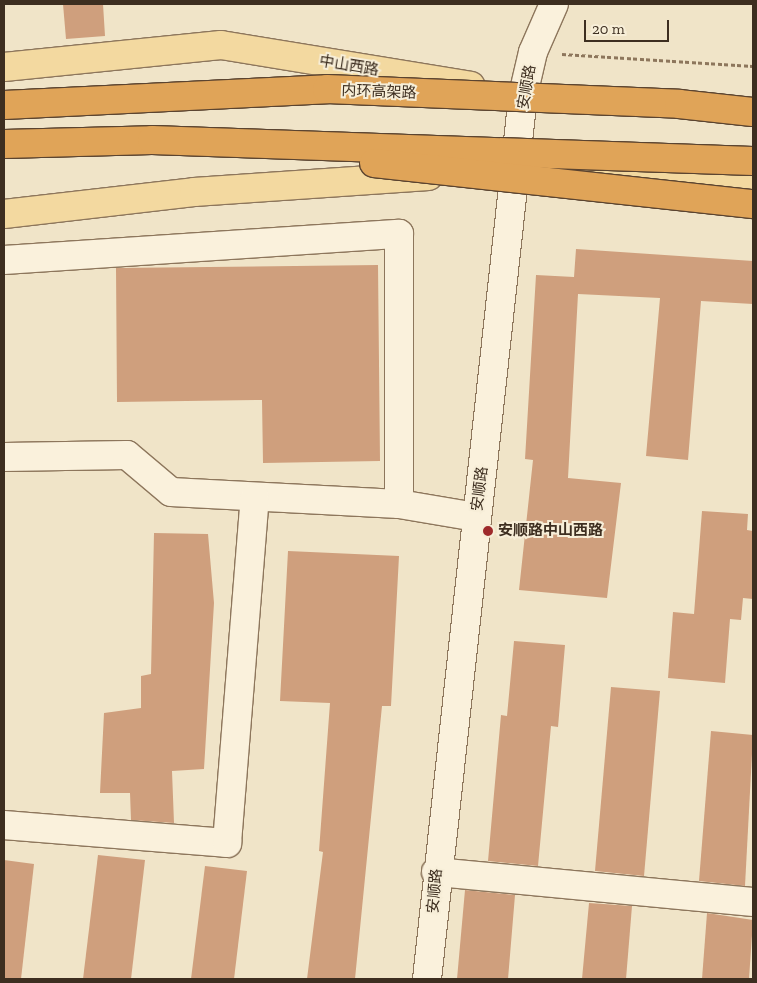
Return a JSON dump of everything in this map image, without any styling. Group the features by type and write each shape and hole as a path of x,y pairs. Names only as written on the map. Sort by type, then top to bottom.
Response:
{"highway":[{"name":"内环高架路","path":"4,105 327,89 679,104 753,112"},
{"path":"4,144 152,140 753,161"},
{"path":"152,140 753,204"}],"main road":[{"name":"中山西路","path":"4,67 221,45 523,94 753,112"},
{"path":"4,214 194,192 518,170 753,184"}],"street":[{"name":"安顺路","path":"427,979 436,872 518,170 523,94 533,52 554,4"},
{"path":"4,260 399,234 399,504"},
{"path":"4,457 127,455 171,492 255,498 399,504 476,517"},
{"path":"4,825 227,843 255,498"},
{"path":"436,872 753,902"}],"path":[{"path":"533,52 753,66"}],"building":[{"path":"63,4 103,4 105,36 66,39"},
{"path":"576,249 753,261 753,304 701,301 688,460 646,456 660,298 578,294 568,478 621,483 607,598 519,590 533,460 525,459 536,275 574,277"},
{"path":"378,265 380,461 263,463 262,400 117,402 116,268"},
{"path":"702,511 748,514 747,530 753,531 753,599 743,598 741,620 730,619 725,683 668,678 673,612 694,614"},
{"path":"154,533 208,534 214,603 204,769 172,771 174,823 131,820 130,793 100,793 104,713 141,708 141,676 151,674"},
{"path":"288,551 399,556 391,706 382,706 355,979 307,979 323,852 319,851 330,703 280,701"},
{"path":"514,641 565,645 558,727 551,726 538,866 488,861 501,715 507,716"},
{"path":"611,687 660,691 644,876 595,871"},
{"path":"711,731 753,735 745,886 699,881"},
{"path":"98,855 145,860 131,979 83,979"},
{"path":"4,860 34,864 21,979 4,979"},
{"path":"205,866 247,871 234,979 191,979"},
{"path":"465,890 515,895 508,979 457,979"},
{"path":"589,903 632,906 626,979 582,979"},
{"path":"707,913 753,920 749,979 702,979"}],"place":[{"name":"安顺路中山西路","path":"488,531"}]}
